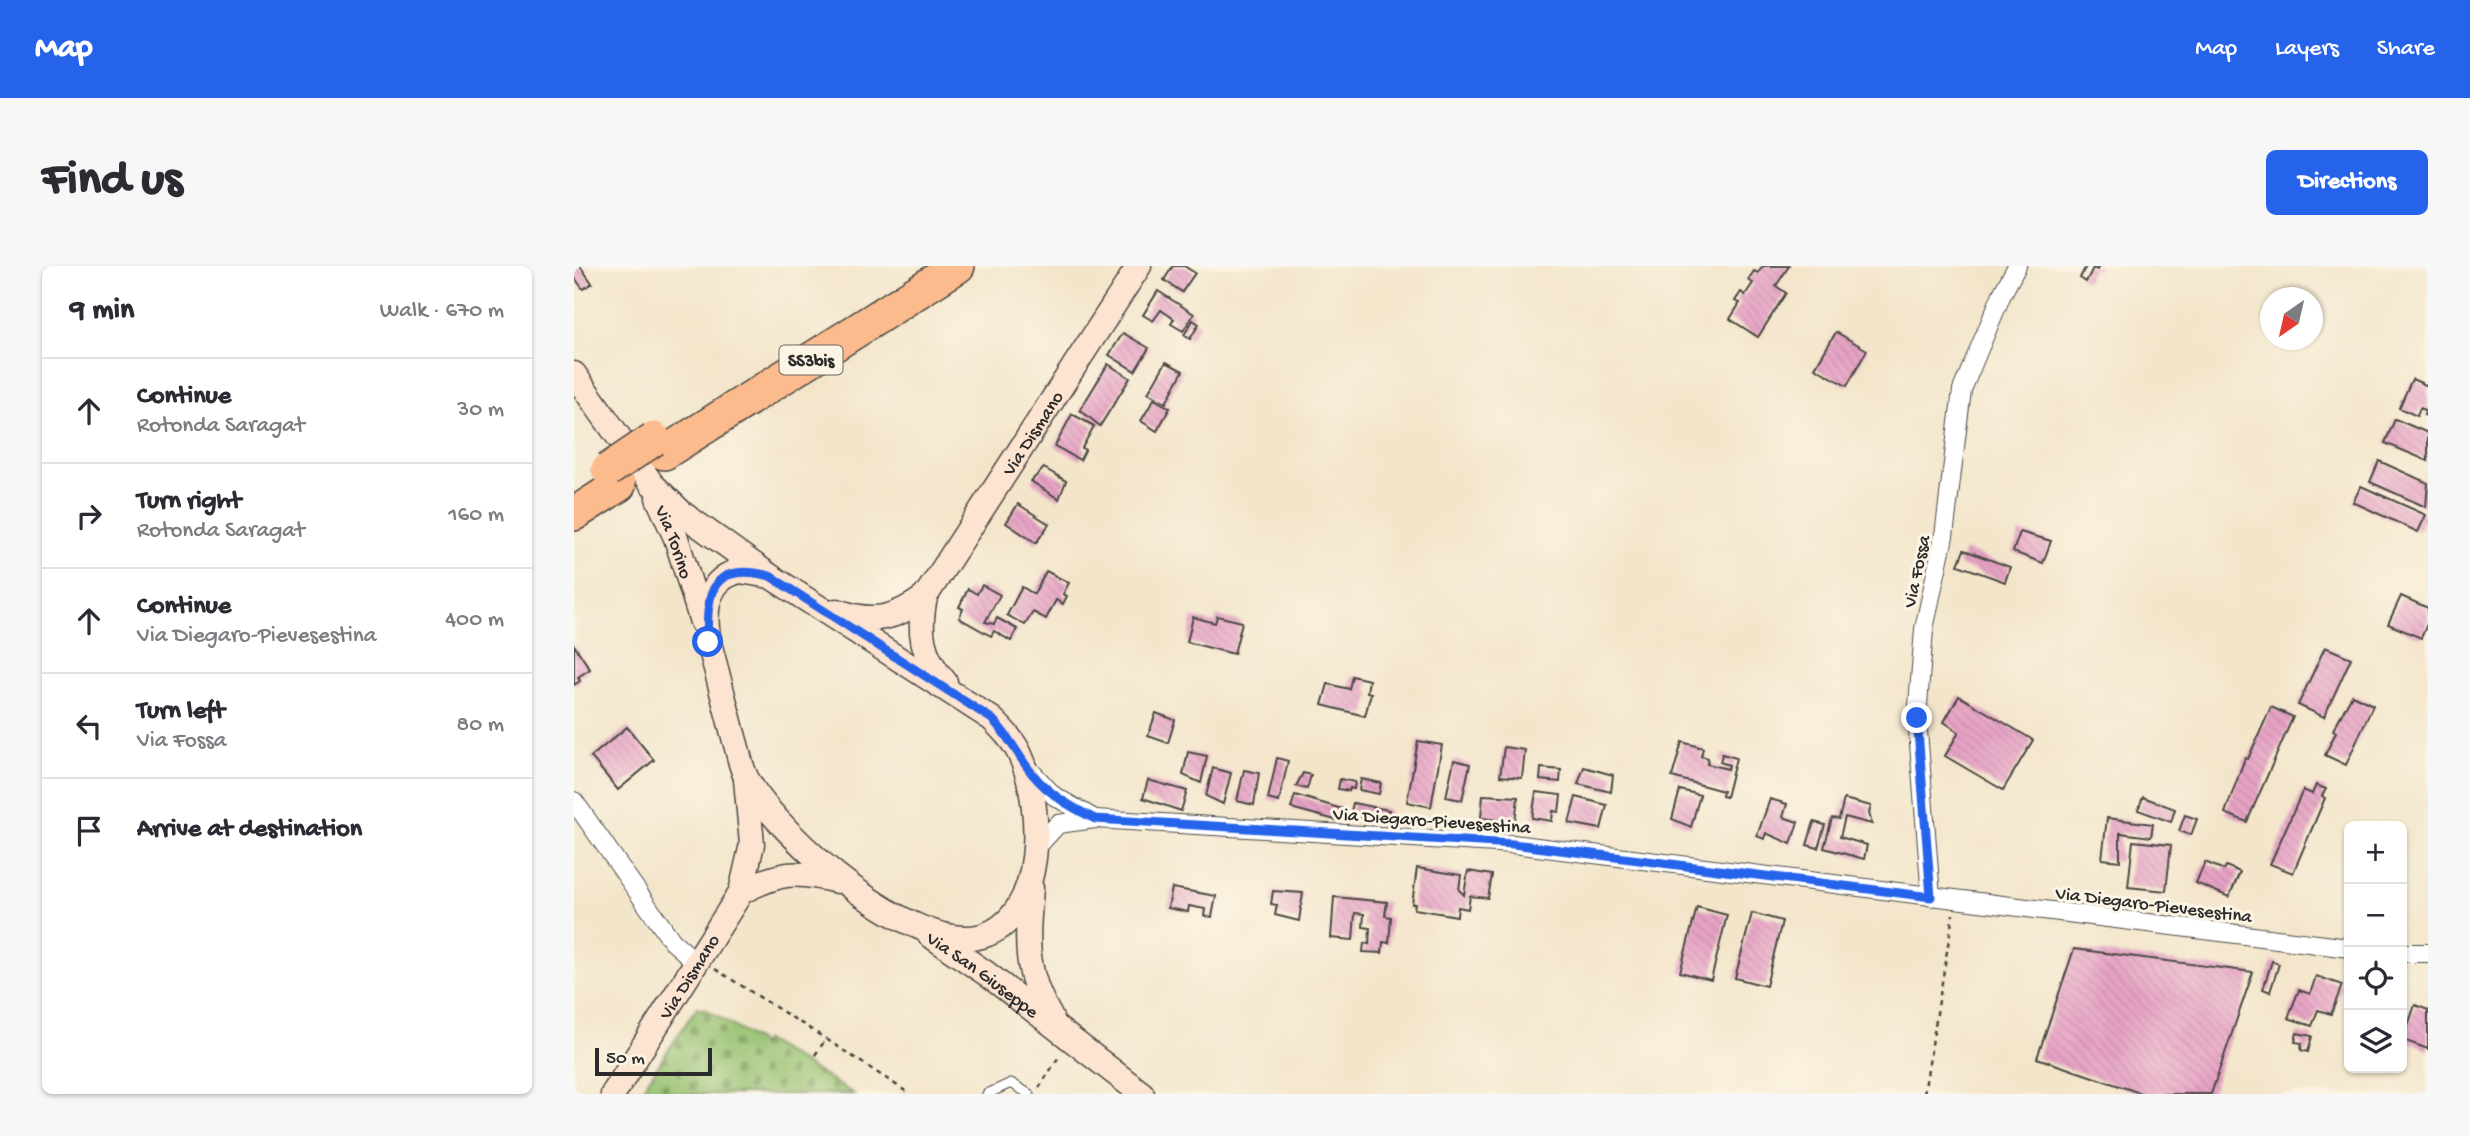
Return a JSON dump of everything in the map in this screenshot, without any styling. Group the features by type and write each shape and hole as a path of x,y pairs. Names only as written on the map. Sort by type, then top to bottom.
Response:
{"highway":[{"name":"SS3bis","path":"574,514 613,477 922,266"},
{"name":"SS3bis","path":"659,446 958,266"},
{"name":"SS3bis","path":"574,492 613,477"}],"main road":[{"name":"Via Dismano","path":"957,696 936,672 923,650 920,618 925,597 1139,266"},
{"name":"Via Torino","path":"574,373 652,484 683,514 807,600"},
{"name":"Via Torino","path":"652,484 676,538 708,642"},
{"path":"770,576 740,571 720,579 708,598 708,642 746,779 782,828 845,883 914,924 951,937 981,936 1004,922 1017,907 1031,883"},
{"name":"Via Dismano","path":"807,600 857,618 873,620 889,618 925,597"},
{"path":"807,600 957,696"},
{"name":"Via San Giuseppe","path":"957,696 1004,731 1024,763 1032,799 1036,848 1027,946 1031,978 1063,1031"},
{"name":"Via Dismano","path":"613,1094 691,977 741,892 751,844 746,779"},
{"path":"741,892 775,876 789,873 807,873 845,883"},
{"name":"Via San Giuseppe","path":"914,924 987,974 1142,1094"}],"street":[{"name":"Via Fossa","path":"1931,897 1917,718 1924,629 1944,537 1962,390 2001,294 2017,266"},
{"name":"Via Diegaro-Pievesestina","path":"1024,763 1044,788 1064,803 1095,819"},
{"path":"574,801 672,941 691,977"},
{"name":"Via Diegaro-Pievesestina","path":"1036,848 1058,824 1095,819 1513,844 2344,947"},
{"path":"2407,953 2428,953"}],"lane":[{"path":"987,1094 1011,1083 1032,1093"}],"path":[{"path":"1924,1094 1955,900"},
{"path":"691,977 708,964 910,1094"},
{"path":"1032,1093 1063,1031"},
{"path":"815,1055 826,1039"}],"green space":[{"path":"697,1007 702,1010 704,1008 762,1044 765,1040 854,1094 639,1094"}],"building":[{"path":"574,266 580,266 592,283 583,289 574,277"},
{"path":"1173,266 1184,266 1195,273 1182,292 1164,280"},
{"path":"1763,266 1789,266 1776,286 1786,293 1758,337 1730,319 1740,303 1735,301 1741,292 1745,295 1753,283 1748,280 1754,271 1758,273"},
{"path":"2086,266 2099,266 2097,270 2093,268 2086,282 2080,278"},
{"path":"1158,291 1194,314 1183,331 1171,324 1174,319 1161,310 1153,321 1143,315"},
{"path":"1193,320 1199,324 1190,339 1184,335"},
{"path":"1836,332 1867,350 1847,386 1815,368"},
{"path":"1123,333 1149,348 1135,371 1109,355"},
{"path":"1166,362 1183,371 1166,403 1148,393"},
{"path":"1108,364 1130,378 1100,426 1080,410"},
{"path":"2412,379 2428,386 2428,417 2424,415 2426,411 2420,408 2417,416 2399,408"},
{"path":"1154,399 1170,408 1157,431 1141,421"},
{"path":"1072,414 1094,426 1082,448 1085,450 1080,460 1055,446"},
{"path":"2395,419 2428,433 2428,461 2385,443"},
{"path":"2379,461 2428,483 2426,507 2370,482"},
{"path":"1044,468 1066,481 1059,499 1031,481"},
{"path":"2361,486 2426,515 2418,532 2353,502"},
{"path":"1018,504 1049,524 1036,543 1006,523"},
{"path":"2020,532 2051,541 2043,563 2013,552"},
{"path":"1964,550 2010,567 2005,582 1958,565"},
{"path":"1046,571 1069,583 1063,594 1067,596 1063,604 1056,600 1046,619 1033,612 1025,625 1007,615 1022,587 1034,594"},
{"path":"982,585 1000,595 985,622 994,624 997,618 1017,629 1011,641 994,631 991,636 959,618 963,609 959,607 968,589 977,594"},
{"path":"2401,596 2428,608 2428,622 2421,638 2388,624"},
{"path":"1217,616 1242,622 1234,654 1187,642 1193,617 1215,623"},
{"path":"574,645 590,669 578,677 580,681 574,685"},
{"path":"2325,647 2351,658 2324,717 2298,705"},
{"path":"1352,676 1369,680 1367,692 1371,693 1365,716 1322,705 1328,684 1349,689"},
{"path":"2352,695 2373,705 2346,765 2325,755 2336,732 2333,730"},
{"path":"1959,696 2033,740 2003,790 1945,756 1959,732 1944,722"},
{"path":"2271,707 2293,717 2247,822 2225,813 2245,758 2248,759"},
{"path":"1156,713 1175,720 1168,743 1148,736"},
{"path":"627,727 654,760 618,790 591,757"},
{"path":"1418,741 1442,745 1431,807 1407,802"},
{"path":"1682,742 1703,748 1701,756 1708,758 1707,764 1728,769 1729,765 1720,762 1722,754 1736,758 1726,797 1722,796 1723,791 1672,777"},
{"path":"1504,747 1525,750 1522,778 1500,776"},
{"path":"1188,752 1207,756 1201,783 1183,775"},
{"path":"1277,758 1288,761 1279,802 1268,799"},
{"path":"1454,760 1470,764 1462,800 1446,797"},
{"path":"1584,767 1613,775 1611,792 1578,784"},
{"path":"1213,768 1231,773 1223,804 1206,796"},
{"path":"1541,768 1561,770 1560,782 1540,780"},
{"path":"1244,770 1259,773 1254,805 1237,801"},
{"path":"1303,773 1311,775 1307,789 1296,786"},
{"path":"1340,779 1355,782 1354,789 1338,789"},
{"path":"1361,779 1381,783 1379,794 1359,790"},
{"path":"1148,780 1187,791 1181,811 1143,798"},
{"path":"2316,785 2326,789 2322,796 2325,798 2293,873 2270,864 2303,790 2312,794"},
{"path":"1680,790 1700,795 1691,827 1672,819"},
{"path":"1536,792 1561,795 1559,812 1553,811 1552,821 1532,818"},
{"path":"1295,795 1342,809 1339,821 1291,808"},
{"path":"1483,795 1518,797 1515,822 1481,818"},
{"path":"1576,797 1607,805 1601,829 1569,823"},
{"path":"2143,797 2175,809 2171,822 2138,810"},
{"path":"1770,799 1787,804 1783,817 1798,822 1791,844 1766,833 1764,839 1757,836"},
{"path":"1844,799 1871,806 1869,813 1872,824 1845,817 1840,837 1867,845 1864,859 1824,848 1832,818 1839,819"},
{"path":"1353,803 1389,810 1387,824 1350,816"},
{"path":"2185,815 2197,819 2191,835 2179,831"},
{"path":"2107,818 2153,824 2151,837 2120,833 2120,861 2102,859"},
{"path":"1814,822 1825,825 1818,848 1807,845"},
{"path":"2133,841 2171,845 2166,891 2128,887"},
{"path":"2205,862 2224,870 2226,866 2240,872 2229,897 2196,883"},
{"path":"1417,868 1461,875 1459,890 1464,895 1468,871 1492,875 1488,898 1470,896 1468,909 1458,907 1457,916 1414,909 1415,904 1412,904"},
{"path":"1172,888 1216,896 1212,917 1204,916 1205,909 1189,906 1188,912 1168,908"},
{"path":"1273,891 1303,893 1299,921 1275,915 1277,905 1271,904"},
{"path":"1334,897 1387,902 1385,916 1391,917 1389,943 1383,942 1382,953 1363,952 1364,943 1369,944 1370,928 1363,927 1364,914 1355,913 1353,940 1331,938"},
{"path":"1697,907 1727,915 1711,980 1680,972"},
{"path":"1752,913 1782,921 1766,986 1735,978"},
{"path":"2074,949 2253,972 2211,1094 2143,1094 2037,1058"},
{"path":"2272,961 2279,964 2270,992 2263,989"},
{"path":"2316,976 2342,985 2331,1014 2318,1010 2312,1026 2288,1018 2299,990 2310,994"},
{"path":"2415,1005 2428,1010 2428,1049 2407,1041 2407,1028"},
{"path":"2297,1033 2312,1036 2308,1052 2301,1050 2302,1043 2295,1042"}],"route":[{"path":"708,642 708,598 720,579 740,571 770,576 992,719 1013,741 1024,763 1044,788 1064,803 1095,819 1513,844 1931,897 1917,718"}]}
